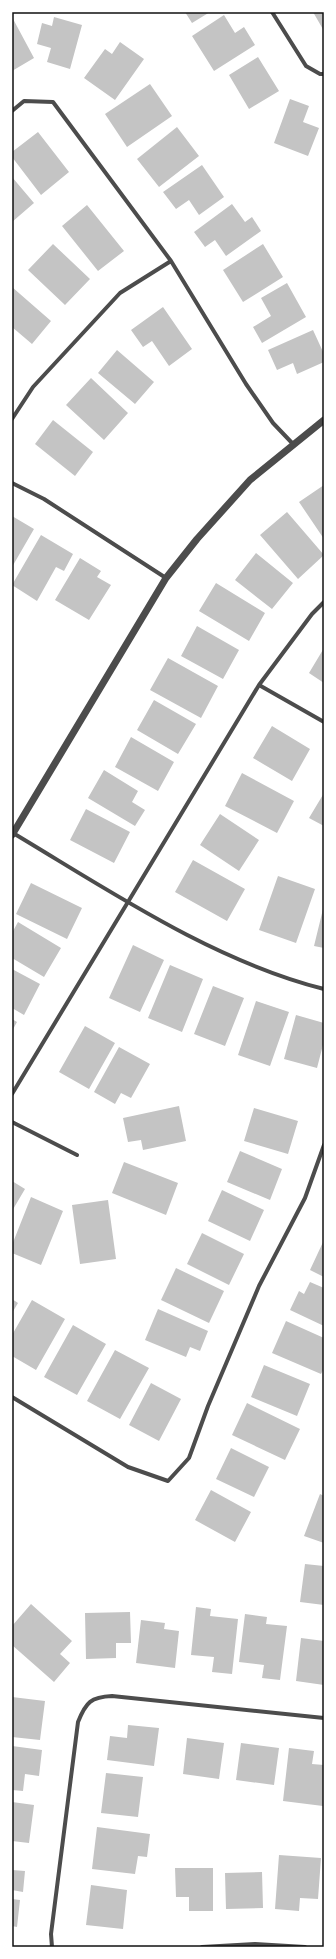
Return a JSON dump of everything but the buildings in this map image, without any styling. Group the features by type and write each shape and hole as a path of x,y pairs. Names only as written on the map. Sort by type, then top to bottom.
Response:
{"street":[{"path":"272,12 306,66 322,74"},
{"path":"12,111 24,101 53,102 171,261 246,384 273,423 293,444"},
{"path":"12,419 33,386 120,294 171,261"},
{"path":"324,420 250,480 197,539 166,578 13,834 172,928 255,966 324,989"},
{"path":"12,483 51,503 166,578"},
{"path":"12,1094 129,903 259,685 312,614 324,602"},
{"path":"259,685 324,722"},
{"path":"12,1122 76,1155"},
{"path":"12,1397 128,1467 168,1481 189,1458 208,1406 260,1286 305,1198 324,1145"},
{"path":"52,1947 50,1934 78,1722 88,1702 100,1697 112,1696 324,1718"},
{"path":"202,1947 254,1944 305,1947"}]}
